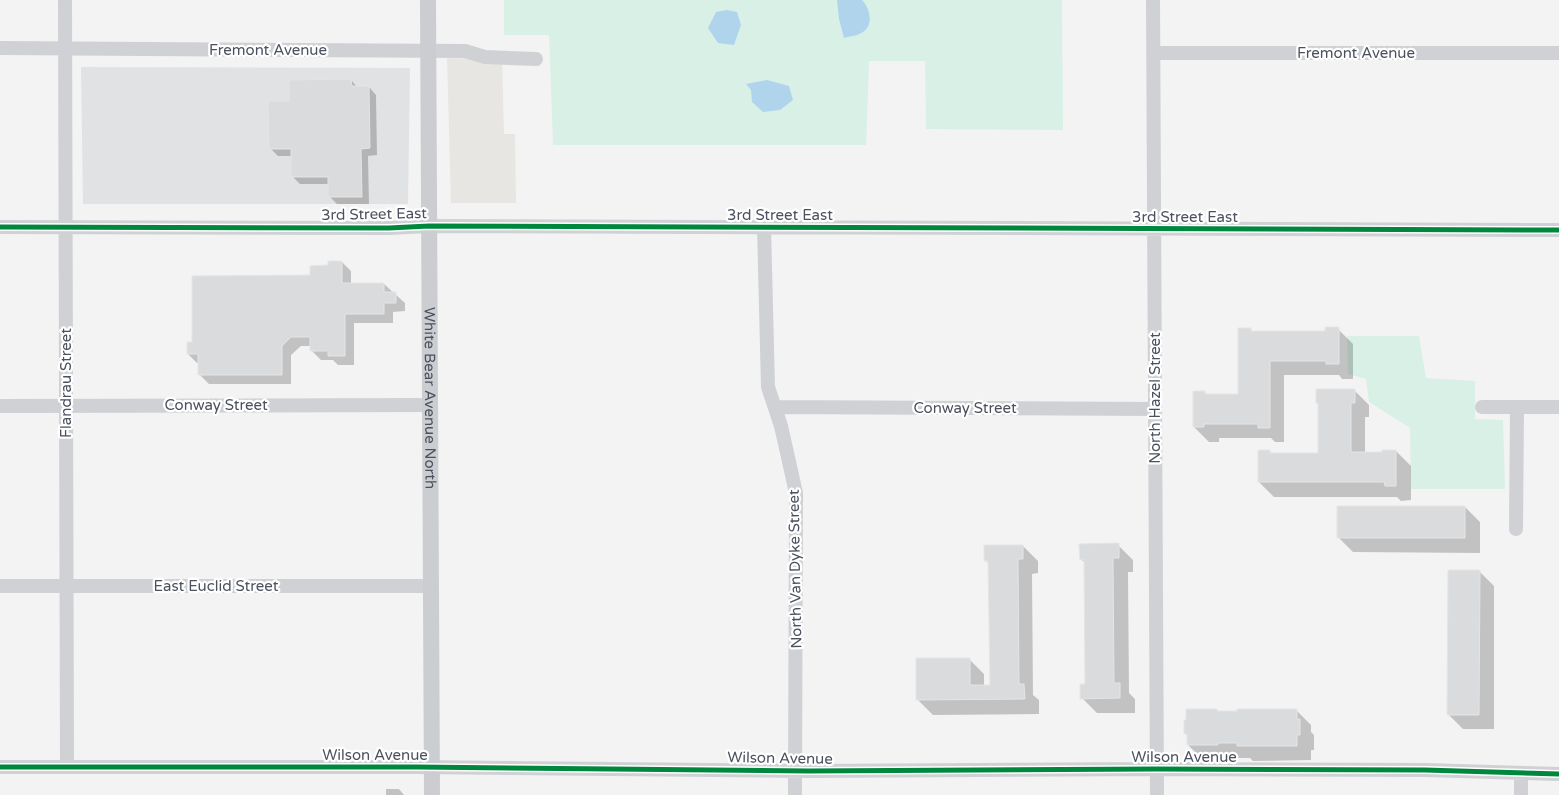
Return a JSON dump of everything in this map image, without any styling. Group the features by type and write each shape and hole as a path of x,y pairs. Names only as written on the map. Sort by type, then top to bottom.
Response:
{"main road":[{"name":"White Bear Avenue North","path":"428,0 432,795"}],"street":[{"name":"Flandrau Street","path":"65,0 67,767"},
{"name":"North Hazel Street","path":"1153,0 1157,795"},
{"name":"Fremont Avenue","path":"0,48 465,51 485,57 536,59"},
{"name":"Fremont Avenue","path":"1153,53 1559,53"},
{"name":"3rd Street East","path":"0,226 1559,230"},
{"name":"North Van Dyke Street","path":"764,227 768,387 781,426 796,493 796,795"},
{"name":"Conway Street","path":"0,406 431,405"},
{"path":"1482,406 1559,407"},
{"name":"Conway Street","path":"775,407 1155,409"},
{"path":"1516,528 1517,407"},
{"name":"East Euclid Street","path":"0,586 431,586"},
{"name":"Wilson Avenue","path":"0,767 808,771 1425,770 1559,774"},
{"path":"1521,774 1521,795"}],"shaded area":[{"path":"447,58 502,59 504,134 515,134 516,203 451,203"},
{"path":"81,67 410,68 408,204 83,204"}],"green space":[{"path":"504,0 1062,0 1063,130 926,129 925,61 869,61 866,145 553,145 549,35 504,35"},
{"path":"1347,336 1419,336 1426,378 1475,381 1475,419 1503,420 1505,489 1411,489 1410,428 1369,402 1366,379 1348,374"}],"water":[{"path":"837,0 862,0 865,3 870,21 863,32 844,38"},
{"path":"727,10 737,12 741,25 734,45 718,43 708,28 716,12"},
{"path":"767,80 789,86 793,100 780,110 763,112 752,102 751,90 746,84"}],"building":[{"path":"351,79 352,86 369,86 370,148 361,149 362,197 328,197 328,177 291,177 291,149 269,149 268,101 289,101 289,80"},
{"path":"328,261 342,261 342,283 384,283 384,292 396,292 396,303 384,303 384,314 345,314 345,356 328,356 328,351 310,351 310,337 291,337 282,346 282,375 198,375 198,354 187,354 187,342 192,342 192,276 310,275 310,266 328,265"},
{"path":"1325,327 1339,327 1339,364 1326,364 1326,361 1270,361 1270,428 1258,428 1258,424 1204,424 1204,427 1193,427 1193,391 1205,391 1205,394 1238,394 1238,328 1251,328 1251,331 1325,331"},
{"path":"1316,389 1355,389 1355,403 1351,403 1351,452 1396,450 1396,486 1385,486 1384,482 1258,482 1258,450 1270,450 1270,453 1318,453 1318,403 1316,403"},
{"path":"1337,506 1465,506 1465,538 1337,538"},
{"path":"1119,543 1119,558 1113,558 1114,683 1120,683 1120,698 1080,699 1080,684 1085,684 1084,559 1080,560 1079,544"},
{"path":"984,545 1023,545 1023,559 1018,559 1019,684 1024,684 1025,699 916,700 916,658 970,658 970,685 990,685 988,561 984,561"},
{"path":"1448,570 1480,570 1479,715 1447,715"},
{"path":"1186,709 1237,711 1237,709 1297,709 1297,719 1300,719 1300,735 1297,735 1297,746 1237,746 1237,743 1187,745 1187,734 1184,734"}],"cycle path":[{"path":"0,227 389,228 429,226 1559,230"},
{"path":"0,767 417,767 808,771 1425,770 1559,774"}]}
